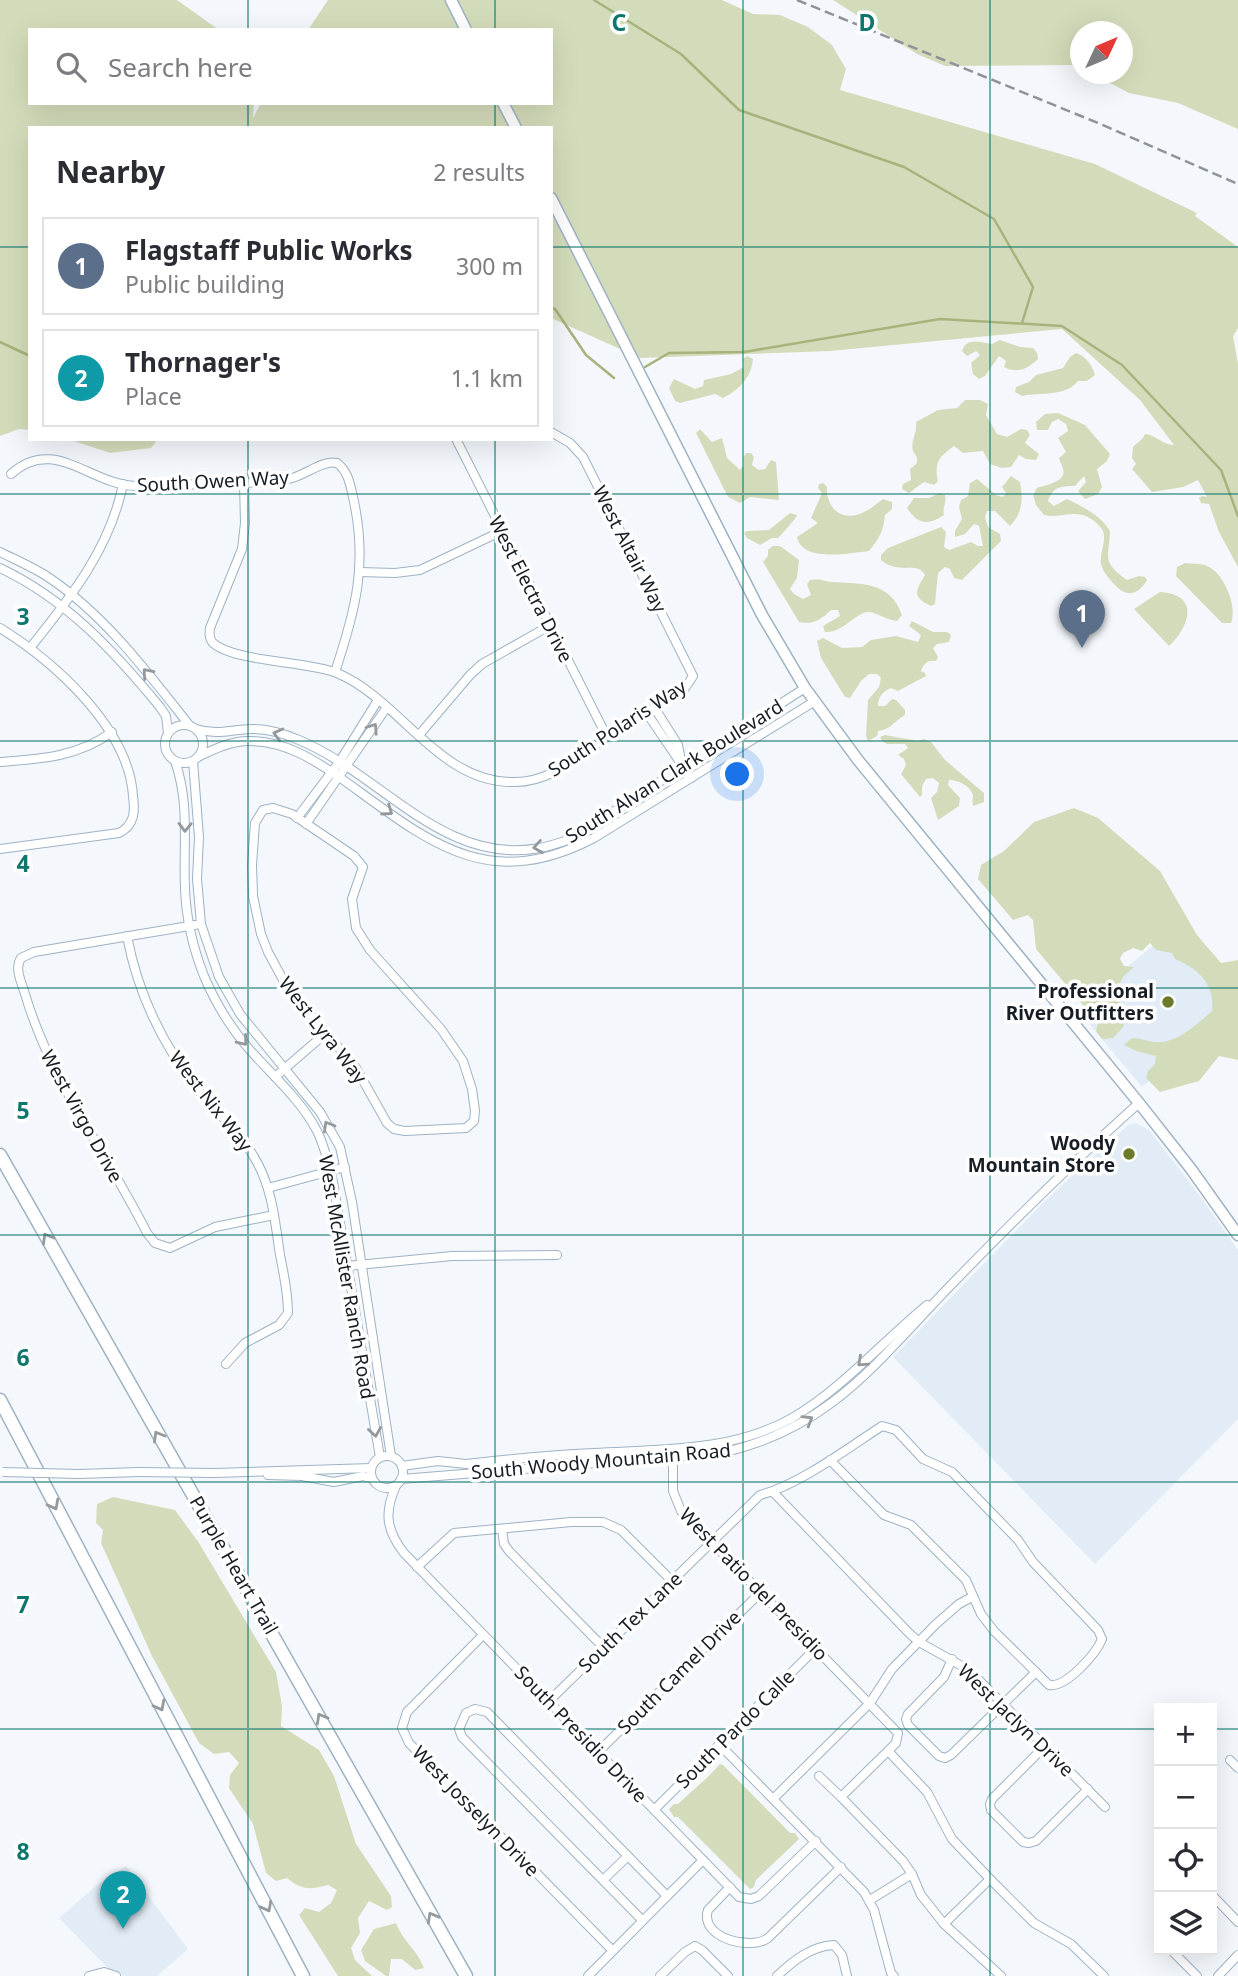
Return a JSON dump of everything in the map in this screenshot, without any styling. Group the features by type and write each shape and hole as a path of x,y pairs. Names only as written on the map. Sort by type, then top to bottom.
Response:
{"highway":[{"name":"Purple Heart Trail","path":"0,1155 466,1976"},
{"path":"0,1401 303,1976"}],"main road":[{"path":"451,0 465,28"},
{"path":"504,105 515,126"},
{"path":"553,202 756,605 806,688 875,781 1139,1103 1238,1235"}],"street":[{"name":"West Altair Way","path":"553,433 570,443 583,457 690,668 692,679"},
{"name":"West Electra Drive","path":"457,441 607,737"},
{"name":"South Owen Way","path":"11,474 27,462 44,458 123,484 141,486 284,480 328,463 337,463 346,473 355,505 360,572"},
{"name":"South Polaris Way","path":"244,482 245,523 242,549 211,625 209,636 215,644 230,651 335,672 387,707 464,771 486,779 514,782 550,774 685,688 692,679"},
{"path":"30,648 72,596 92,565 117,510 123,484"},
{"path":"335,672 354,612 360,572 395,573 427,568 502,531"},
{"path":"0,552 49,578 115,637 203,739 196,759 181,762 170,757 165,745 168,733 166,716 85,626 64,606 22,578 0,568"},
{"path":"419,735 482,664 550,626"},
{"path":"0,628 30,648 62,676 112,732 128,764 133,785 134,813 126,829 114,834 0,849"},
{"name":"South Alvan Clark Boulevard","path":"193,727 211,733 262,730 300,740 344,763 436,829 462,841 497,849 542,848 571,839 806,688"},
{"path":"344,763 377,700"},
{"name":"South Alvan Clark Boulevard","path":"196,759 227,745 257,741 288,747 315,760 433,843 467,857 505,862 531,860 570,850 815,701"},
{"path":"336,774 306,824 298,818 336,774 387,707"},
{"path":"650,710 670,750 691,778"},
{"path":"168,733 178,726 193,727"},
{"path":"0,762 65,755 87,748 112,732"},
{"name":"West McAllister Ranch Road","path":"196,759 199,837 197,879 201,924 219,976 240,1014 320,1112 340,1147 391,1456"},
{"name":"West McAllister Ranch Road","path":"175,761 185,794 185,890 190,926 205,979 225,1016 248,1048 316,1129 330,1171 380,1457"},
{"name":"West Lyra Way","path":"298,818 278,809 264,810 255,823 253,896 261,934 273,961 288,987 356,1068 387,1123 394,1129 459,1130 471,1125 475,1116 472,1089 457,1051 441,1029 370,950 356,928 352,899 363,867 354,856 306,824"},
{"name":"West Virgo Drive","path":"201,924 34,952 24,956 18,968 31,1014 55,1072 155,1243 170,1248 215,1227 274,1215"},
{"name":"West Nix Way","path":"127,936 136,980 164,1038 189,1078 246,1144 268,1188 288,1313 279,1325 238,1348 226,1364"},
{"path":"275,1077 326,1032"},
{"name":"South Woody Mountain Road","path":"402,1466 438,1461 467,1464 720,1453 744,1448 800,1424 846,1392 1053,1183 1139,1103"},
{"path":"268,1188 345,1167"},
{"path":"347,1266 452,1256 557,1255"},
{"name":"South Tex Lane","path":"549,1701 760,1495 773,1492 830,1460 882,1426 896,1430 923,1458 952,1472 1018,1540 1033,1562 1098,1630 1102,1639 1098,1648 1064,1682 1057,1686 1049,1685 1036,1672"},
{"name":"South Woody Mountain Road","path":"399,1482 673,1453"},
{"name":"West Patio del Presidio","path":"673,1453 675,1500 681,1511 898,1732 896,1743 888,1751"},
{"path":"373,1481 371,1468 380,1457 391,1456 402,1466 399,1482 387,1505"},
{"path":"830,1460 884,1515 911,1525 967,1581 981,1614 994,1631 1036,1672 945,1758 939,1756 908,1725 906,1719 944,1677 952,1660"},
{"path":"1,1472 262,1473 322,1468 371,1468"},
{"path":"262,1473 334,1482 363,1476 386,1488 399,1482"},
{"name":"South Presidio Drive","path":"373,1481 387,1505 392,1535 404,1553 730,1887"},
{"name":"West Jaclyn Drive","path":"773,1492 919,1642 969,1670 1105,1807"},
{"path":"417,1567 454,1533 603,1521 621,1530 671,1581"},
{"path":"502,1529 503,1544 604,1648"},
{"name":"South Camel Drive","path":"598,1752 760,1593"},
{"path":"774,1798 870,1703 892,1669 960,1604 972,1597"},
{"name":"West Josselyn Drive","path":"483,1635 407,1712 402,1728 409,1742 612,1950"},
{"name":"South Pardo Calle","path":"654,1810 816,1649"},
{"path":"642,1920 462,1737 459,1730 466,1713 475,1709 487,1712 667,1896"},
{"path":"719,1744 816,1840 870,1900 889,1975"},
{"path":"1045,1746 992,1799 991,1810 1023,1842 1029,1843 1036,1841 1088,1789"},
{"path":"841,1797 888,1751 927,1792 952,1839 990,1879 1034,1923 1071,1944 1104,1976"},
{"path":"1230,1760 1238,1768"},
{"path":"820,1776 903,1861 921,1895 944,1924 1000,1976"},
{"path":"816,1840 758,1896 751,1899 739,1897 730,1887 708,1910 708,1925 726,1939 759,1943 768,1938 841,1867"},
{"path":"603,1880 628,1856"},
{"path":"588,1976 703,1860"},
{"path":"870,1900 912,1874"},
{"path":"944,1924 990,1879"},
{"path":"1217,1900 1238,1922"},
{"path":"777,1976 799,1957 834,1945 842,1955 847,1976"},
{"path":"660,1976 695,1946 728,1976"},
{"path":"1176,1955 1197,1976"},
{"path":"1218,1976 1238,1955"},
{"path":"89,1976 104,1972 116,1976"}],"shaded area":[{"path":"1169,932 1233,1009 1142,1087 1077,1009"},
{"path":"1136,1123 1149,1130 1238,1250 1238,1419 1095,1564 893,1357 1047,1199 1128,1125"},
{"path":"126,1866 188,1949 157,1976 122,1976 107,1967 59,1918 96,1886"}],"green space":[{"path":"0,0 177,0 216,28 28,28 28,105 254,105 253,118 260,105 553,105 553,28 309,28 328,0 722,0 753,14 780,15 808,27 832,45 846,69 840,90 1095,164 1197,213 1195,216 1238,247 1238,328 1233,336 1238,364 1238,567 1219,532 1209,504 1201,503 1199,498 1207,497 1198,480 1183,487 1152,492 1132,469 1136,464 1132,458 1133,447 1145,434 1174,445 1140,400 1062,329 830,351 640,358 553,319 553,126 28,126 28,430 19,429 0,436"},
{"path":"833,0 1238,0 1238,129 1178,103 1129,93 1112,84 1133,84 1133,21 1070,21 1070,65 945,66 917,54"},
{"path":"1000,340 1033,348 1038,359 1026,368 1013,370 1004,367 1006,361 999,356 985,376 979,379 973,374 971,363 980,355 976,351 967,356 962,351 964,347 970,342 992,344"},
{"path":"1076,353 1086,359 1094,371 1095,375 1087,381 1078,381 1067,390 1052,393 1022,396 1015,392 1016,387 1029,382 1036,375 1063,368"},
{"path":"747,356 753,359 750,372 744,382 729,395 723,398 715,394 680,403 675,401 669,388 674,379 695,389 703,386 704,380 731,374 744,367 743,359"},
{"path":"965,400 980,400 988,404 986,415 997,434 1007,437 1021,429 1027,430 1030,435 1025,443 1039,454 1036,460 1019,455 1011,467 1002,468 990,464 983,451 963,453 954,446 939,461 938,481 934,485 924,482 909,493 902,489 903,484 911,480 910,469 917,463 912,449 916,422 938,410 957,408"},
{"path":"1058,413 1085,425 1110,454 1107,461 1097,469 1102,487 1098,494 1085,499 1078,491 1086,482 1084,476 1075,486 1055,490 1048,501 1054,506 1067,499 1101,520 1110,531 1108,559 1113,568 1127,580 1139,576 1147,580 1135,592 1122,591 1104,572 1101,560 1104,535 1096,523 1079,514 1044,515 1036,505 1033,495 1037,488 1062,477 1063,469 1059,458 1066,452 1058,438 1068,431 1066,424 1058,419 1052,422 1048,430 1037,430 1036,422 1045,414"},
{"path":"700,429 712,442 722,438 727,458 740,470 744,465 743,458 746,453 751,453 754,457 752,465 759,470 765,469 771,460 776,462 779,500 750,497 740,503 728,497 696,433"},
{"path":"74,441 156,441 151,448 110,453"},
{"path":"1011,476 1020,482 1020,511 1010,526 995,511 987,511 985,517 988,527 1000,534 1001,541 962,580 954,578 950,569 945,567 938,573 935,604 931,606 918,596 918,589 925,575 921,571 895,567 881,560 881,555 888,548 941,527 946,532 944,547 949,550 971,542 983,546 979,526 974,524 965,534 955,537 955,531 962,519 959,507 961,500 968,496 970,483 977,479 996,495 1003,497 1006,493 1002,487"},
{"path":"823,483 827,487 829,502 843,515 864,512 883,499 892,502 892,509 885,515 880,534 869,551 828,554 808,550 801,545 797,537 818,523 811,518 822,493 818,488 819,484"},
{"path":"940,493 945,495 944,515 938,519 923,522 907,508 914,498 929,498"},
{"path":"790,513 797,515 778,538 772,538 760,545 747,538 744,533 769,530"},
{"path":"773,546 780,546 799,560 797,578 790,589 803,599 811,595 807,584 810,580 864,584 874,586 890,596 902,615 897,621 870,612 865,613 838,629 825,632 823,626 840,616 838,610 831,610 812,622 799,622 763,562 768,556 768,550"},
{"path":"1185,563 1205,565 1219,576 1231,600 1231,623 1222,623 1176,576 1177,567"},
{"path":"1160,592 1181,598 1186,604 1186,620 1177,638 1169,646 1134,609"},
{"path":"912,621 933,632 947,632 951,635 949,642 937,644 933,648 938,657 936,661 923,666 921,671 926,676 898,691 891,688 882,695 878,706 885,706 892,699 896,700 905,710 905,715 890,727 878,731 877,736 868,741 868,700 879,687 881,678 877,674 869,674 850,698 845,697 821,658 817,641 823,638 842,648 862,647 871,640 896,636 918,642 921,635 909,626"},
{"path":"885,735 931,742 945,760 984,793 984,802 973,806 973,795 969,788 949,780 948,785 960,798 959,806 938,820 931,798 937,792 939,783 933,778 926,779 920,797 901,774 906,765 904,759 898,755 908,748 905,744 887,744 880,737"},
{"path":"1074,808 1098,818 1160,871 1197,935 1221,963 1238,960 1238,1060 1219,1056 1199,1081 1160,1092 1146,1078 1148,1071 1155,1064 1156,1056 1124,1045 1132,1038 1154,1042 1170,1040 1200,1022 1212,1011 1211,993 1204,979 1175,959 1172,953 1156,950 1150,943 1142,951 1133,948 1123,953 1120,959 1124,966 1134,967 1123,977 1118,987 1124,1026 1113,1038 1102,1039 1096,1031 1098,1023 1036,949 1033,920 1028,915 1013,920 978,879 981,865 1004,851 1034,822"},
{"path":"113,1497 175,1510 199,1543 276,1672 282,1706 281,1726 319,1750 334,1776 356,1844 391,1896 392,1907 387,1910 369,1901 358,1918 360,1933 351,1948 355,1960 372,1976 338,1976 299,1915 305,1908 319,1912 331,1903 337,1890 328,1885 301,1887 287,1878 276,1881 266,1873 253,1824 229,1788 230,1775 239,1763 229,1752 214,1754 199,1743 152,1656 101,1543 103,1530 96,1523 97,1504"},
{"path":"720,1764 799,1839 750,1889 678,1817 674,1817 669,1809 678,1804"},
{"path":"396,1923 424,1968 415,1970 402,1959 391,1959 389,1976 386,1976 365,1961 361,1950 374,1929"}],"waterway":[{"path":"594,0 681,54 739,110 904,167 994,219 1033,287 1022,323"},
{"path":"553,308 586,355 614,378"},
{"path":"645,367 669,353 744,352 940,319 1062,326 1122,365 1221,470 1238,516"},
{"path":"0,342 28,355"}],"railway":[{"path":"797,0 1098,123 1238,184"}],"place":[{"name":"Flagstaff Public Works","path":"1082,648"},
{"name":"Professional River Outfitters","path":"1168,1002"},
{"name":"Woody Mountain Store","path":"1129,1154"},
{"name":"Thornager's","path":"123,1929"}]}
